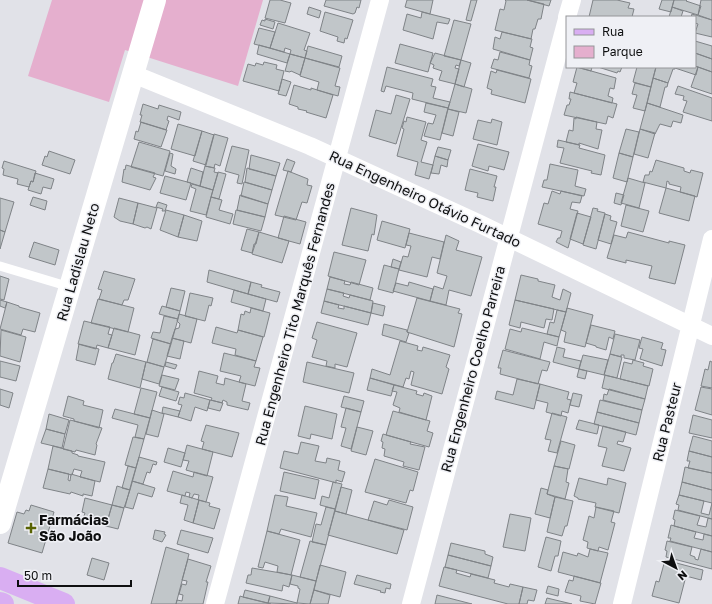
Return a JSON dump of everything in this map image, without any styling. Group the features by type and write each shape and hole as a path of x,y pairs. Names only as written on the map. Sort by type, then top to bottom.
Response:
{"main road":[{"path":"0,578 64,604"}],"street":[{"name":"Rua Ladislau Neto","path":"0,523 155,0"},
{"name":"Rua Engenheiro Tito Marquês Fernandes","path":"215,604 338,159 380,0"},
{"name":"Rua Engenheiro Coelho Parreira","path":"568,16 572,0"},
{"name":"Rua Engenheiro Coelho Parreira","path":"411,604 566,22"},
{"name":"Rua Engenheiro Otávio Furtado","path":"133,74 310,146 508,238 712,336"},
{"name":"Rua Pasteur","path":"622,604 712,239"}],"lane":[{"path":"0,266 70,287"}],"green space":[{"path":"52,0 263,0 238,86 125,50 109,102 28,76"}],"building":[{"path":"270,0 280,0 291,3 285,23 265,18"},
{"path":"326,0 361,0 359,8 357,7 355,13 353,14 324,6"},
{"path":"407,0 433,0 430,14 405,7"},
{"path":"471,0 477,0 471,21 466,20"},
{"path":"505,0 527,0 544,4 541,19 538,19 535,29 533,29 531,39 495,30 500,9 504,10"},
{"path":"527,0 551,0 549,6"},
{"path":"593,0 617,0 630,3 628,8 634,9 632,16 589,16"},
{"path":"662,0 674,0 671,12 659,9"},
{"path":"674,0 687,0 686,1 701,6 698,15 672,7"},
{"path":"701,0 712,0 712,20 698,15"},
{"path":"309,7 321,11 319,18 307,14"},
{"path":"672,7 683,11 681,16 669,16"},
{"path":"325,12 353,20 347,39 345,38 344,43 337,41 338,37 320,31"},
{"path":"422,12 450,19 448,24 437,22 433,39 403,30 407,14 421,18"},
{"path":"692,14 712,20 712,37 696,33 698,24 696,23 696,16 691,16"},
{"path":"265,19 275,22 273,29 260,25 262,20 265,21"},
{"path":"454,20 471,24 461,60 444,56"},
{"path":"278,23 310,33 304,50 307,51 305,58 290,54 291,50 285,48 284,52 270,48"},
{"path":"259,28 275,32 270,48 254,44"},
{"path":"502,32 532,39 530,47 533,48 530,60 493,49 495,37 500,39"},
{"path":"696,41 712,46 712,59 696,53"},
{"path":"400,44 433,53 428,72 395,63"},
{"path":"259,45 290,54 287,63 257,54"},
{"path":"308,46 342,56 339,67 305,58"},
{"path":"500,52 530,60 529,65 532,66 529,78 491,68 494,59 498,60"},
{"path":"435,53 461,60 459,66 456,65 455,68 459,69 455,84 439,80 442,71 433,68 434,65 430,63"},
{"path":"696,53 712,59 712,72 696,66"},
{"path":"290,54 305,58 300,75 291,71 285,71"},
{"path":"305,58 340,68 335,86 340,87 338,96 317,90 319,82 300,76"},
{"path":"461,60 471,63 464,87 455,84"},
{"path":"264,62 277,65 276,69 284,71 279,91 243,81 248,64 255,66 256,63 263,65"},
{"path":"696,66 698,67 696,75 675,68 696,68"},
{"path":"387,67 433,79 431,86 436,87 433,98 450,102 448,108 412,99 413,93 386,86 384,92 381,91"},
{"path":"698,67 712,72 712,94 691,87"},
{"path":"577,68 616,78 614,89 610,88 608,96 613,98 612,103 574,93 577,83 573,82"},
{"path":"580,68 592,68 591,71"},
{"path":"601,68 622,68 620,72 618,71 617,73"},
{"path":"637,68 656,68 651,87 633,82"},
{"path":"656,68 675,68 673,69 668,83 653,78"},
{"path":"497,70 531,79 525,103 491,94 492,90 487,88 491,71 496,73"},
{"path":"653,78 668,83 667,87 665,87 660,107 647,103"},
{"path":"282,79 291,82 286,96 278,94"},
{"path":"635,83 651,87 645,111 633,108 637,95 632,94"},
{"path":"455,84 472,89 466,113 448,109"},
{"path":"294,85 311,90 311,88 333,95 326,118 298,109 298,107 289,104"},
{"path":"678,86 712,98 712,121 683,112 687,101 683,100 684,96 675,94"},
{"path":"570,92 617,104 613,118 608,116 606,124 564,115 567,105 569,105 571,99 569,99"},
{"path":"396,95 410,99 396,144 369,136 376,110 391,114"},
{"path":"426,103 448,108 440,140 424,136 428,123 433,124 436,115 424,112"},
{"path":"647,103 683,115 681,123 673,121 671,127 660,124 655,134 640,129"},
{"path":"143,104 158,109 159,105 181,112 179,120 168,116 167,120 169,121 166,130 140,122"},
{"path":"448,109 459,112 453,136 442,133"},
{"path":"407,117 426,122 421,140 427,142 421,162 433,165 429,179 415,175 418,162 397,156 404,129 402,128"},
{"path":"576,117 597,122 596,129 602,130 598,149 579,143 579,145 566,142 569,130 573,131 574,118 576,119"},
{"path":"492,119 502,122 497,145 473,139 478,120 491,123"},
{"path":"141,122 167,130 161,147 134,139"},
{"path":"178,124 202,131 195,156 171,149"},
{"path":"626,129 639,132 633,157 619,153"},
{"path":"640,129 655,133 648,158 634,154"},
{"path":"202,131 214,135 206,165 193,161"},
{"path":"214,134 228,138 220,166 215,164 214,168 205,166"},
{"path":"558,140 580,145 579,148 605,155 601,175 591,173 592,171 560,163 564,148 557,147"},
{"path":"139,142 170,151 163,176 131,167"},
{"path":"478,144 509,152 504,170 489,166 488,171 472,166"},
{"path":"232,146 249,150 242,184 237,183 239,175 225,171"},
{"path":"438,147 451,150 448,160 435,156"},
{"path":"49,151 75,160 70,174 42,165 45,156 47,157"},
{"path":"170,153 173,154 171,166 176,169 175,174 165,171"},
{"path":"619,153 633,157 627,182 613,178"},
{"path":"251,155 280,163 276,176 249,169"},
{"path":"435,156 448,160 447,167 441,165 439,174 431,173"},
{"path":"287,159 295,162 291,172 283,170"},
{"path":"656,160 684,168 684,171 690,173 691,170 703,173 697,197 680,192 681,187 669,184 667,181 666,188 643,182 645,175 649,175 650,171 652,172"},
{"path":"4,161 36,171 33,182 31,181 29,187 17,184 18,179 3,175 4,169 2,168"},
{"path":"550,164 578,170 575,186 586,189 584,196 542,187 544,180 547,180"},
{"path":"126,165 155,173 153,177 156,178 150,190 122,182"},
{"path":"205,166 215,168 214,172 218,173 213,190 200,186"},
{"path":"191,168 203,172 200,186 187,182"},
{"path":"247,168 276,176 272,190 245,182"},
{"path":"470,169 497,176 494,187 496,187 493,201 477,197 478,193 465,190"},
{"path":"288,171 308,179 307,185 312,186 307,203 302,202 296,220 275,215"},
{"path":"218,172 226,174 219,199 211,197"},
{"path":"35,173 54,179 51,189 43,187 41,194 28,190 31,181 33,182"},
{"path":"165,176 191,183 186,200 160,193"},
{"path":"628,178 645,183 639,208 621,203"},
{"path":"244,182 272,190 268,204 241,196"},
{"path":"192,184 213,190 206,215 190,211 196,189 191,187"},
{"path":"666,188 695,196 689,221 659,213"},
{"path":"552,191 560,194 561,191 582,196 580,203 572,202 570,209 578,211 568,248 556,242 558,238 560,238 562,231 538,224 544,203 548,204"},
{"path":"616,193 624,195 621,205 614,203"},
{"path":"240,195 268,204 265,217 237,210"},
{"path":"33,197 47,201 45,210 30,205"},
{"path":"211,197 222,200 219,210 233,214 230,224 206,217"},
{"path":"0,198 14,202 5,232 0,230"},
{"path":"119,198 138,203 133,224 120,221 114,217"},
{"path":"158,202 167,205 165,211 162,211 163,209 156,207"},
{"path":"138,203 157,208 151,229 133,224"},
{"path":"626,205 649,211 643,232 621,226"},
{"path":"351,208 377,215 374,235 372,234 368,251 342,245"},
{"path":"593,208 598,209 597,211 605,213 596,249 583,245"},
{"path":"166,210 184,215 178,237 160,230"},
{"path":"236,210 265,217 261,231 233,224"},
{"path":"577,213 591,217 583,244 570,239"},
{"path":"605,214 611,216 610,220 617,222 611,244 598,240"},
{"path":"184,215 202,221 197,241 178,237"},
{"path":"284,216 306,222 300,244 278,238"},
{"path":"382,221 410,229 405,248 377,240"},
{"path":"247,229 259,232 252,253 241,250"},
{"path":"0,230 5,232 0,249"},
{"path":"259,232 289,241 282,263 252,254"},
{"path":"628,232 669,243 669,241 685,245 675,284 649,278 652,266 626,260 626,263 607,258 614,235 626,238"},
{"path":"409,233 444,242 440,259 432,257 427,277 399,270 403,256 408,257 411,246 406,245"},
{"path":"446,235 459,241 456,250 482,257 471,296 449,290 446,305 430,301 434,286 443,289 447,276 437,273"},
{"path":"34,242 59,250 55,265 29,257"},
{"path":"334,252 366,260 359,285 328,276"},
{"path":"393,259 401,262 399,269 391,267"},
{"path":"384,265 399,269 393,293 378,289"},
{"path":"209,270 251,282 248,294 207,282"},
{"path":"104,271 135,279 128,300 124,300 122,305 99,299 102,290 98,289"},
{"path":"521,275 555,285 552,297 560,300 563,289 571,293 566,312 515,300"},
{"path":"0,276 9,279 4,300 0,299"},
{"path":"330,277 345,281 344,284 350,285 351,282 373,288 370,300 327,289"},
{"path":"251,282 262,285 261,287 280,292 277,302 248,294"},
{"path":"409,282 433,289 430,301 393,291 396,283 408,286"},
{"path":"171,288 185,291 180,311 166,307"},
{"path":"327,289 344,293 343,296 349,298 350,295 373,301 371,313 324,301"},
{"path":"234,290 266,299 263,311 231,302"},
{"path":"190,293 213,298 211,306 209,305 205,321 185,316"},
{"path":"417,298 460,309 458,313 462,314 454,347 407,332"},
{"path":"98,299 134,308 128,332 91,323"},
{"path":"0,300 7,302 5,308 0,306"},
{"path":"515,300 554,309 552,320 546,319 544,328 521,322 520,328 509,325"},
{"path":"324,301 339,305 338,308 344,309 344,306 371,313 368,325 321,313"},
{"path":"7,302 40,313 35,332 23,329 21,335 0,329"},
{"path":"373,303 385,306 383,316 371,313"},
{"path":"162,306 180,311 178,319 159,314"},
{"path":"251,308 270,313 264,337 238,330 241,314 244,315 245,311 250,313"},
{"path":"567,308 593,315 585,347 564,342 566,332 561,330"},
{"path":"557,310 566,312 559,337 547,334 550,322 554,323"},
{"path":"179,314 197,319 191,343 172,338 175,329 179,328 180,324 177,321"},
{"path":"164,316 178,319 171,344 151,338 153,332 160,333"},
{"path":"84,321 110,327 108,334 112,335 108,348 97,345 96,349 78,344"},
{"path":"317,322 357,333 347,367 335,364 335,368 326,366 327,361 312,357 317,340 312,338"},
{"path":"384,324 407,330 409,333 406,342 382,335"},
{"path":"591,325 615,331 613,339 609,337 606,350 586,343"},
{"path":"216,327 237,333 238,330 263,337 256,361 235,355 236,349 212,343"},
{"path":"114,328 140,335 135,355 108,348"},
{"path":"522,328 559,337 557,346 544,342 540,359 505,349 510,329 521,332"},
{"path":"1,330 26,337 20,362 0,356"},
{"path":"615,334 640,340 635,360 624,358 624,355 621,355 621,357 610,354"},
{"path":"642,337 663,343 661,349 666,350 662,366 640,359 643,349 639,348"},
{"path":"172,338 184,341 180,359 167,356"},
{"path":"153,339 171,344 164,367 147,362"},
{"path":"400,341 418,346 417,350 422,351 423,347 450,355 446,367 449,369 442,394 411,385 414,372 411,371 409,379 406,378 403,387 370,378 372,369 390,375"},
{"path":"79,344 99,349 95,365 76,360"},
{"path":"557,347 565,349 563,357 581,361 579,369 553,362"},
{"path":"503,350 550,362 547,371 542,370 538,384 500,374 501,368 498,368"},
{"path":"224,353 256,361 254,367 260,368 255,386 239,382 241,376 220,371"},
{"path":"116,354 146,362 140,388 108,379"},
{"path":"610,354 622,357 617,378 604,375"},
{"path":"583,355 608,360 604,375 579,369"},
{"path":"633,360 644,363 643,366 653,369 649,386 620,379 624,362 632,364"},
{"path":"0,361 20,366 16,381 0,377"},
{"path":"710,361 712,362 712,388 701,386 705,369 708,370"},
{"path":"146,362 164,367 159,384 142,379"},
{"path":"166,362 177,365 175,369 165,366"},
{"path":"307,362 354,373 349,393 303,382"},
{"path":"579,369 587,371 585,379 577,377"},
{"path":"199,371 218,376 216,383 224,385 225,378 246,384 242,401 250,403 248,410 227,405 227,402 223,400 222,403 211,400 212,398 194,393"},
{"path":"162,375 179,379 175,390 159,386"},
{"path":"605,375 648,386 645,399 602,388"},
{"path":"370,378 394,385 391,396 367,390"},
{"path":"517,379 540,384 534,409 495,399 497,391 513,395"},
{"path":"540,384 569,392 567,399 571,400 568,413 562,411 561,416 546,412 548,403 536,400"},
{"path":"394,385 417,391 416,394 423,396 424,393 432,396 426,420 399,412 400,408 393,405 397,392 392,391"},
{"path":"162,387 179,392 176,401 159,396"},
{"path":"701,387 712,389 712,415 695,410"},
{"path":"141,388 157,392 150,418 134,414"},
{"path":"0,389 13,393 9,408 0,405"},
{"path":"609,389 645,399 642,410 603,400 604,394 607,395"},
{"path":"185,393 210,400 207,411 195,407 191,421 178,417 182,405 178,404 180,397 184,398"},
{"path":"573,393 582,395 579,407 570,405"},
{"path":"68,396 84,401 83,405 103,410 99,428 74,421 74,419 63,416"},
{"path":"344,396 364,401 361,412 341,407"},
{"path":"210,400 223,403 220,411 208,408"},
{"path":"600,400 642,410 639,423 597,412"},
{"path":"305,406 337,414 332,439 311,434 310,439 298,436"},
{"path":"163,407 180,411 178,417 162,413"},
{"path":"346,408 361,412 351,449 341,446 346,428 341,427"},
{"path":"115,409 150,418 144,439 135,437 138,425 112,418"},
{"path":"152,410 164,414 158,437 146,434"},
{"path":"393,411 430,421 427,431 433,433 429,447 386,435"},
{"path":"597,412 639,423 636,435 594,424"},
{"path":"552,413 567,417 557,453 548,451 551,440 545,439"},
{"path":"49,414 69,420 65,434 46,429"},
{"path":"693,415 712,420 712,438 689,433"},
{"path":"70,420 102,428 96,444 95,455 76,450 75,452 63,449"},
{"path":"579,420 599,425 597,434 576,429"},
{"path":"206,425 239,433 232,457 202,449 204,442 201,441"},
{"path":"603,426 626,432 623,442 618,441 617,444 631,448 624,471 602,466 607,448 598,446"},
{"path":"357,427 373,431 366,455 351,451"},
{"path":"46,429 65,434 62,448 41,443"},
{"path":"383,434 411,442 410,444 425,447 419,470 403,466 404,462 384,456 385,449 382,448 383,442 381,441"},
{"path":"693,436 712,441 712,457 689,451"},
{"path":"133,437 144,439 136,468 125,465"},
{"path":"561,441 575,445 569,469 554,466"},
{"path":"301,442 319,446 315,461 326,463 327,458 340,461 338,470 345,472 342,482 336,480 336,483 280,468 284,451 298,454"},
{"path":"187,445 213,452 207,476 186,470 189,461 183,460"},
{"path":"53,446 72,451 72,453 78,456 105,462 100,482 80,477 82,471 74,469 72,475 48,469"},
{"path":"168,448 185,453 181,467 164,462"},
{"path":"689,451 712,457 712,473 688,468 690,461 687,461"},
{"path":"139,457 157,462 156,465 153,464 150,473 147,472 143,484 132,481"},
{"path":"375,459 418,472 413,491 410,490 406,503 365,492"},
{"path":"128,466 136,468 130,490 122,488"},
{"path":"554,466 568,469 566,482 569,483 565,499 547,494"},
{"path":"685,467 712,473 712,490 682,482"},
{"path":"48,469 69,474 68,480 70,481 71,474 95,481 92,496 83,494 83,496 71,492 70,494 43,488"},
{"path":"173,471 193,477 194,472 213,477 206,502 198,500 199,495 194,494 192,498 189,497 190,493 186,492 185,496 167,491"},
{"path":"284,472 319,480 315,499 280,491"},
{"path":"579,478 607,485 608,478 626,483 619,513 595,507 596,503 578,499 574,496"},
{"path":"132,481 155,488 152,497 138,493 133,509 125,507"},
{"path":"333,482 342,484 335,509 320,505 322,496 329,498"},
{"path":"682,482 712,490 712,503 679,495"},
{"path":"117,486 130,490 124,508 112,505"},
{"path":"341,487 352,490 346,514 335,511"},
{"path":"541,488 548,490 547,494 555,497 550,518 535,514"},
{"path":"182,495 199,500 193,523 184,520 188,505 180,503"},
{"path":"275,495 288,497 286,506 317,513 311,537 281,529 279,534 267,531"},
{"path":"679,495 704,501 701,513 709,515 712,503 712,519 678,510 679,505 676,504"},
{"path":"555,497 573,501 567,526 565,526 562,536 547,532"},
{"path":"85,498 112,505 106,526 83,519 85,513 82,512"},
{"path":"199,500 210,503 209,506 220,509 214,529 193,523"},
{"path":"389,500 413,507 407,530 368,520 374,501 387,505"},
{"path":"31,505 54,512 42,553 8,543 17,512 24,514 26,510 29,511"},
{"path":"112,505 124,508 118,529 106,526"},
{"path":"326,507 335,509 326,545 312,542 316,524 321,525"},
{"path":"596,507 614,511 611,522 615,523 608,550 599,547 598,551 587,548 588,542 583,540 589,516 594,518"},
{"path":"675,510 700,516 697,525 706,527 708,518 712,519 712,536 674,526 675,520 673,519"},
{"path":"335,511 404,530 397,554 328,535"},
{"path":"510,514 531,518 525,551 503,547"},
{"path":"671,525 696,532 694,538 703,540 704,534 712,536 712,552 670,541 671,538 668,538"},
{"path":"155,530 165,532 164,534 166,535 162,542 153,539"},
{"path":"181,530 213,538 208,553 177,544"},
{"path":"267,531 300,540 291,575 277,572 278,566 265,562 263,568 258,567"},
{"path":"546,537 561,541 558,556 555,556 551,571 538,567"},
{"path":"310,541 326,545 316,581 300,577"},
{"path":"667,541 692,547 690,555 698,560 701,549 712,552 712,569 666,557 667,551 665,550"},
{"path":"451,543 485,551 485,554 493,557 491,566 448,555"},
{"path":"166,547 189,554 176,604 151,604"},
{"path":"590,549 608,553 600,583 558,572 563,552 577,556 578,553 588,557"},
{"path":"448,555 491,566 488,578 445,567"},
{"path":"92,558 109,563 104,580 87,575"},
{"path":"188,559 211,566 206,582 208,582 203,604 176,604 177,600 182,601 183,595 179,594 182,584 186,585 187,581 182,580"},
{"path":"665,560 703,570 701,580 686,576 679,603 652,596 656,581 659,582"},
{"path":"320,565 346,572 340,597 314,590"},
{"path":"444,567 457,570 456,573 470,577 471,574 495,580 494,583 509,587 510,584 523,587 519,604 508,604 439,586"},
{"path":"252,568 292,575 289,587 283,585 282,591 246,583 248,575 251,575"},
{"path":"292,575 316,581 310,604 297,603 300,589 298,586 290,584"},
{"path":"357,575 391,584 390,589 386,588 385,593 354,584"},
{"path":"574,576 601,583 595,604 580,601 581,596 565,592 569,580 573,581"},
{"path":"548,586 559,589 558,596 546,593"},
{"path":"523,587 537,590 534,601 528,600 527,604 519,604"},
{"path":"245,590 270,596 268,603 243,597"},
{"path":"314,590 330,595 328,604 310,604"},
{"path":"437,595 472,604 435,604"},
{"path":"240,596 243,597 271,604 238,604"},
{"path":"270,596 297,603 297,604 268,603"},
{"path":"547,598 572,604 545,604"}],"place":[{"name":"Farmácias São João","path":"31,528"}]}
